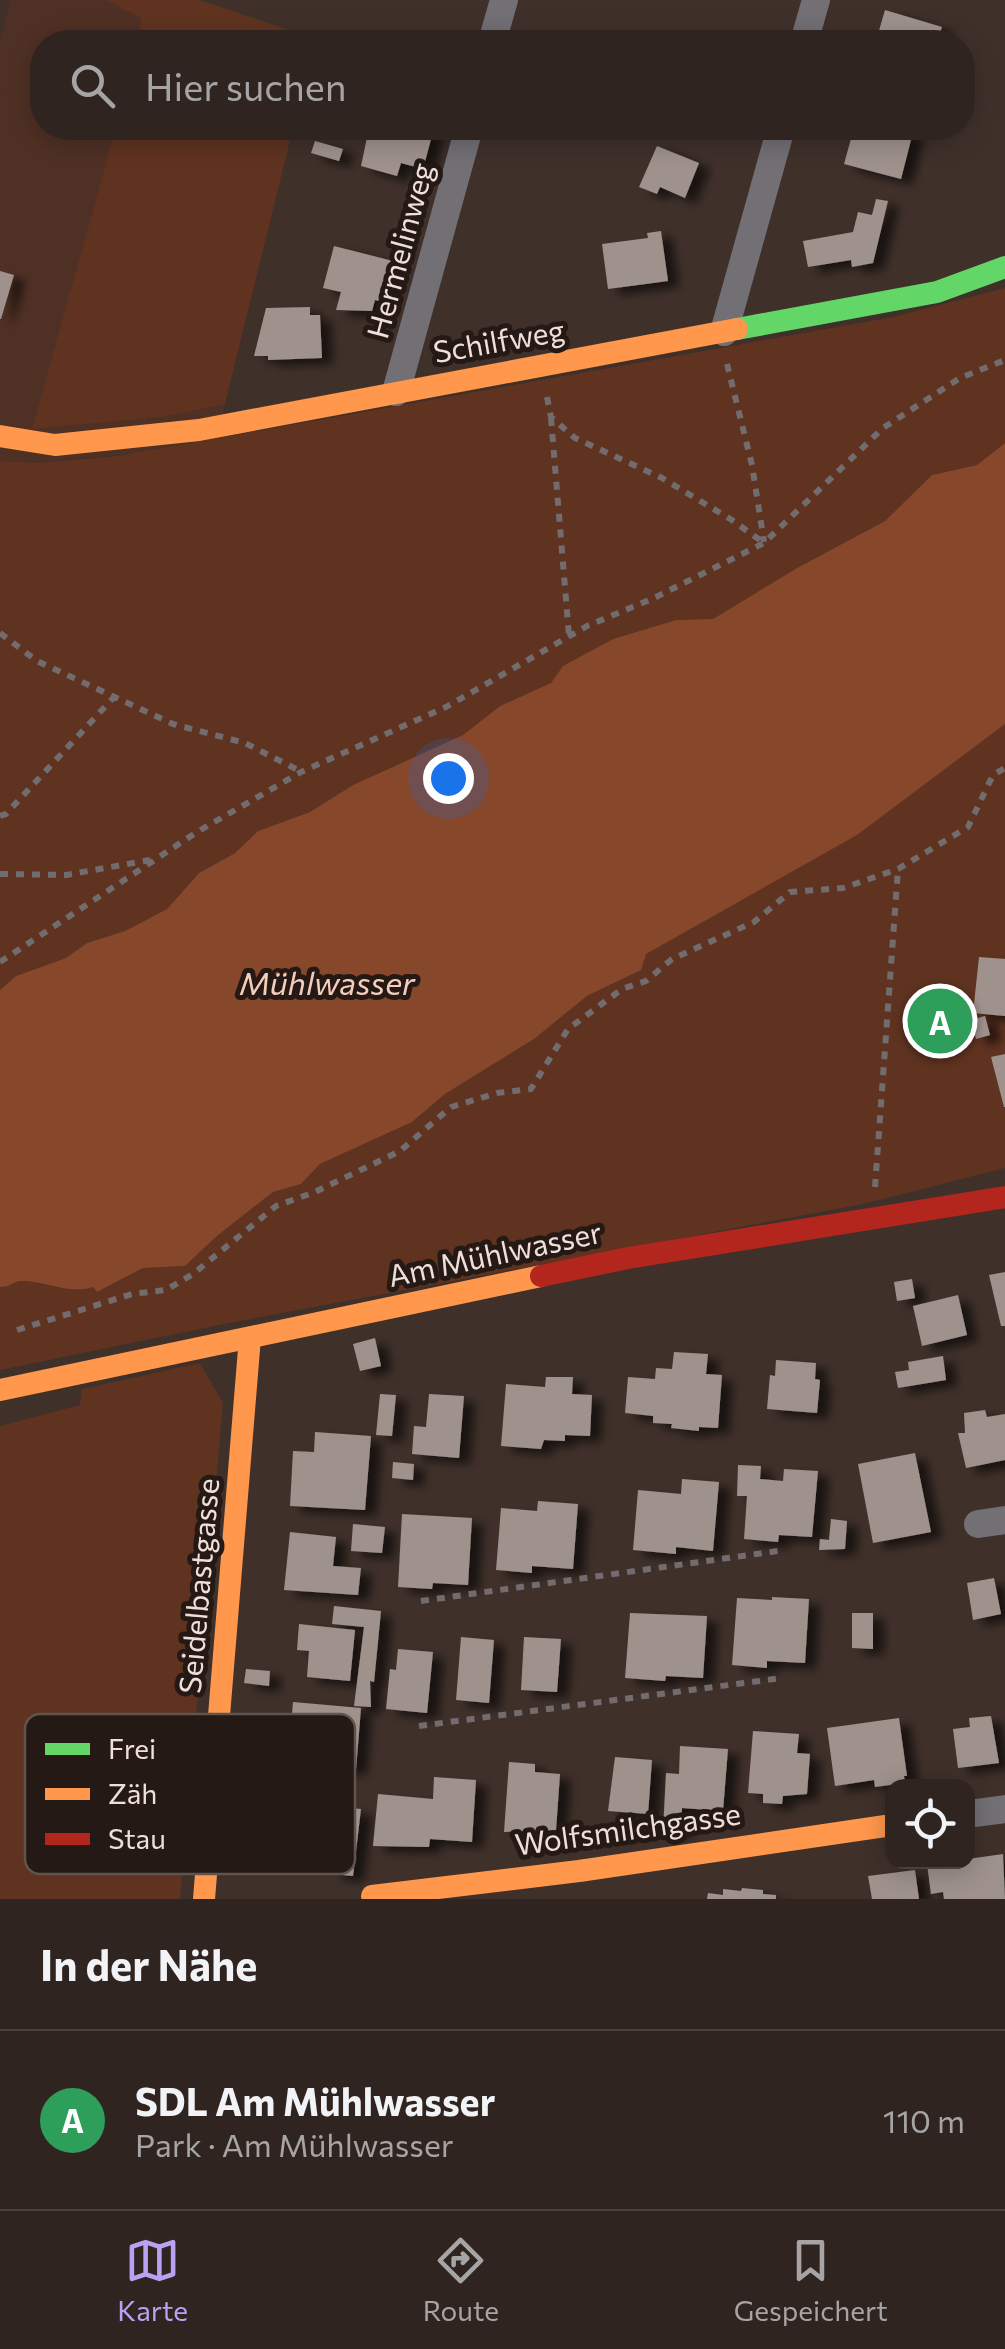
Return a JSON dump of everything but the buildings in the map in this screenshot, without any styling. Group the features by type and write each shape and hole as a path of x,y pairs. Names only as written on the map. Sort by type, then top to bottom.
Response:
{"street":[{"path":"495,30 504,0"},
{"path":"807,30 816,0"},
{"name":"Hermelinweg","path":"396,392 465,140"},
{"path":"724,332 778,140"},
{"name":"Schilfweg","path":"0,436 55,445 200,430 937,292 1005,266"},
{"name":"Am Mühlwasser","path":"0,1390 628,1258 1005,1198"},
{"name":"Seidelbastgasse","path":"219,1714 250,1337"},
{"path":"975,1813 1005,1809"},
{"name":"Wolfsmilchgasse","path":"372,1896 885,1827"},
{"name":"Seidelbastgasse","path":"204,1899 206,1874"}],"path":[{"path":"724,332 728,372 752,465 764,543"},
{"path":"0,962 197,832 301,772 446,707 568,636 764,543 883,428 960,378 1005,360"},
{"path":"542,364 550,416 568,636"},
{"path":"550,416 575,438 662,478 764,543"},
{"path":"0,633 37,661 114,697 173,724 245,743 301,772"},
{"path":"0,816 114,697"},
{"path":"17,1330 132,1294 166,1290 193,1274 276,1206 316,1192 400,1151 451,1106 531,1088 568,1029 622,989 646,981 672,959 754,922 790,892 843,888 898,869 968,827 993,774 1005,768"},
{"path":"0,874 66,875 156,859"},
{"path":"872,1220 898,869"},
{"path":"421,1602 778,1551"},
{"path":"419,1726 782,1678"}],"shaded area":[{"path":"11,0 199,0 290,30 30,30 30,140 290,140 215,445 37,463 0,461 0,39"},
{"path":"106,0 199,0 290,30 140,30 141,18"},
{"path":"113,140 290,140 225,404 161,417 32,429"},
{"path":"1005,288 1005,443 977,465 932,475 885,521 713,619 676,620 613,639 563,666 552,683 500,706 463,735 353,785 310,812 258,831 235,853 199,873 167,909 125,931 87,943 66,958 16,976 0,990 0,461 37,463 118,456 893,317"},
{"path":"1005,724 1005,1168 863,1204 0,1370 0,1287 24,1281 67,1289 93,1287 97,1292 143,1268 185,1266 273,1192 301,1184 320,1164 412,1122 445,1094 534,1039 587,996 641,970 645,954 857,834"},
{"path":"200,1363 223,1403 196,1714 25,1714 25,1874 182,1874 180,1899 0,1899 0,1426 80,1405 82,1389"}],"water":[{"name":"Mühlwasser","path":"1005,443 1005,724 857,835 646,954 641,970 587,996 534,1039 445,1094 412,1122 320,1164 301,1184 273,1192 185,1266 143,1268 97,1292 93,1287 67,1289 24,1281 0,1287 0,990 16,976 66,958 87,943 125,931 167,909 199,873 235,853 258,831 310,812 353,785 463,735 500,706 551,683 563,666 613,639 676,620 713,619 885,521 932,475 977,465"}],"traffic: fast":[{"path":"737,329 937,292 1005,267"}],"traffic: slow":[{"path":"0,436 55,445 199,430 737,329"},
{"path":"0,1390 541,1276"},
{"path":"219,1714 250,1337"},
{"path":"372,1896 579,1871 885,1826"},
{"path":"204,1899 206,1874"}],"traffic: jam":[{"path":"541,1276 628,1258 1005,1197"}],"place":[{"name":"SDL Am Mühlwasser","path":"940,1021"}]}
